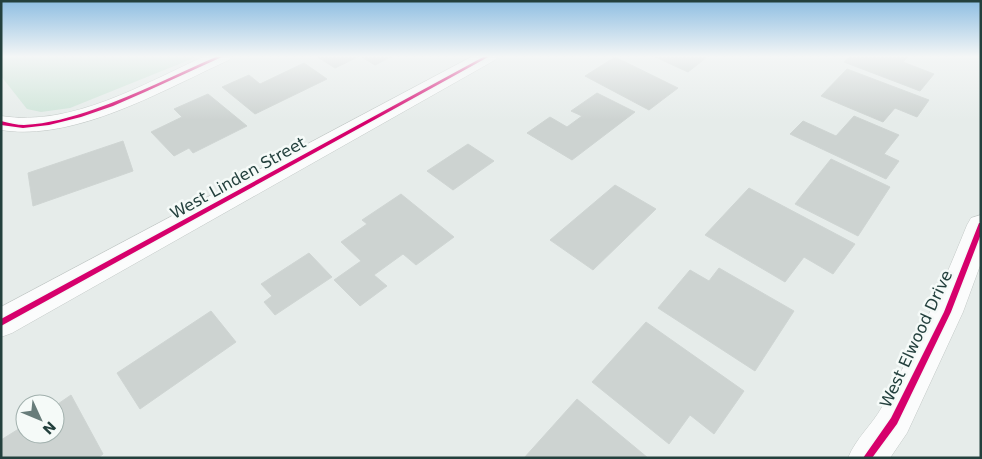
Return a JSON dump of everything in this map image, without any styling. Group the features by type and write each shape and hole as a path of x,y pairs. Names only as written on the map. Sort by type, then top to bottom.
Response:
{"street":[{"path":"1,123 28,127 79,117 172,77"},
{"name":"West Linden Street","path":"1,323 449,77"},
{"name":"West Elwood Drive","path":"867,458 898,413 947,312 981,225"}],"green space":[{"path":"2,77 146,77 70,108 41,112 27,109"}],"building":[{"path":"244,77 252,77 260,84 274,77 325,77 327,79 255,114 222,87"},
{"path":"588,77 656,77 678,88 649,110"},
{"path":"839,77 869,77 929,100 917,117 895,108 883,122 821,96"},
{"path":"884,77 931,77 920,91"},
{"path":"597,93 635,112 572,160 527,133 550,117 567,127 582,116 571,111"},
{"path":"208,94 247,126 193,153 189,148 174,156 151,132 182,117 174,109"},
{"path":"854,116 899,135 884,154 899,161 886,179 790,134 803,121 836,136"},
{"path":"123,141 133,171 33,206 28,173"},
{"path":"468,144 494,161 453,190 427,171"},
{"path":"831,159 890,187 858,236 795,204"},
{"path":"615,185 656,209 593,270 550,240"},
{"path":"749,188 855,244 833,274 804,257 785,282 705,235"},
{"path":"401,194 454,237 416,265 403,254 374,275 387,286 360,306 334,280 361,261 341,242 367,224 362,220"},
{"path":"309,253 332,277 275,315 264,302 272,296 261,284"},
{"path":"719,268 794,311 755,371 658,308 690,270 709,281"},
{"path":"211,311 236,342 140,409 117,373"},
{"path":"646,322 744,391 714,434 690,415 669,444 592,382"},
{"path":"71,395 103,454 98,458 1,458 1,440 15,431 15,444 65,444 65,399"},
{"path":"577,399 648,458 524,458"}],"cycle path":[{"path":"1,123 23,126 49,124 80,116 174,77"},
{"path":"1,323 449,77"},
{"path":"867,458 894,421 947,312 981,225"}]}
